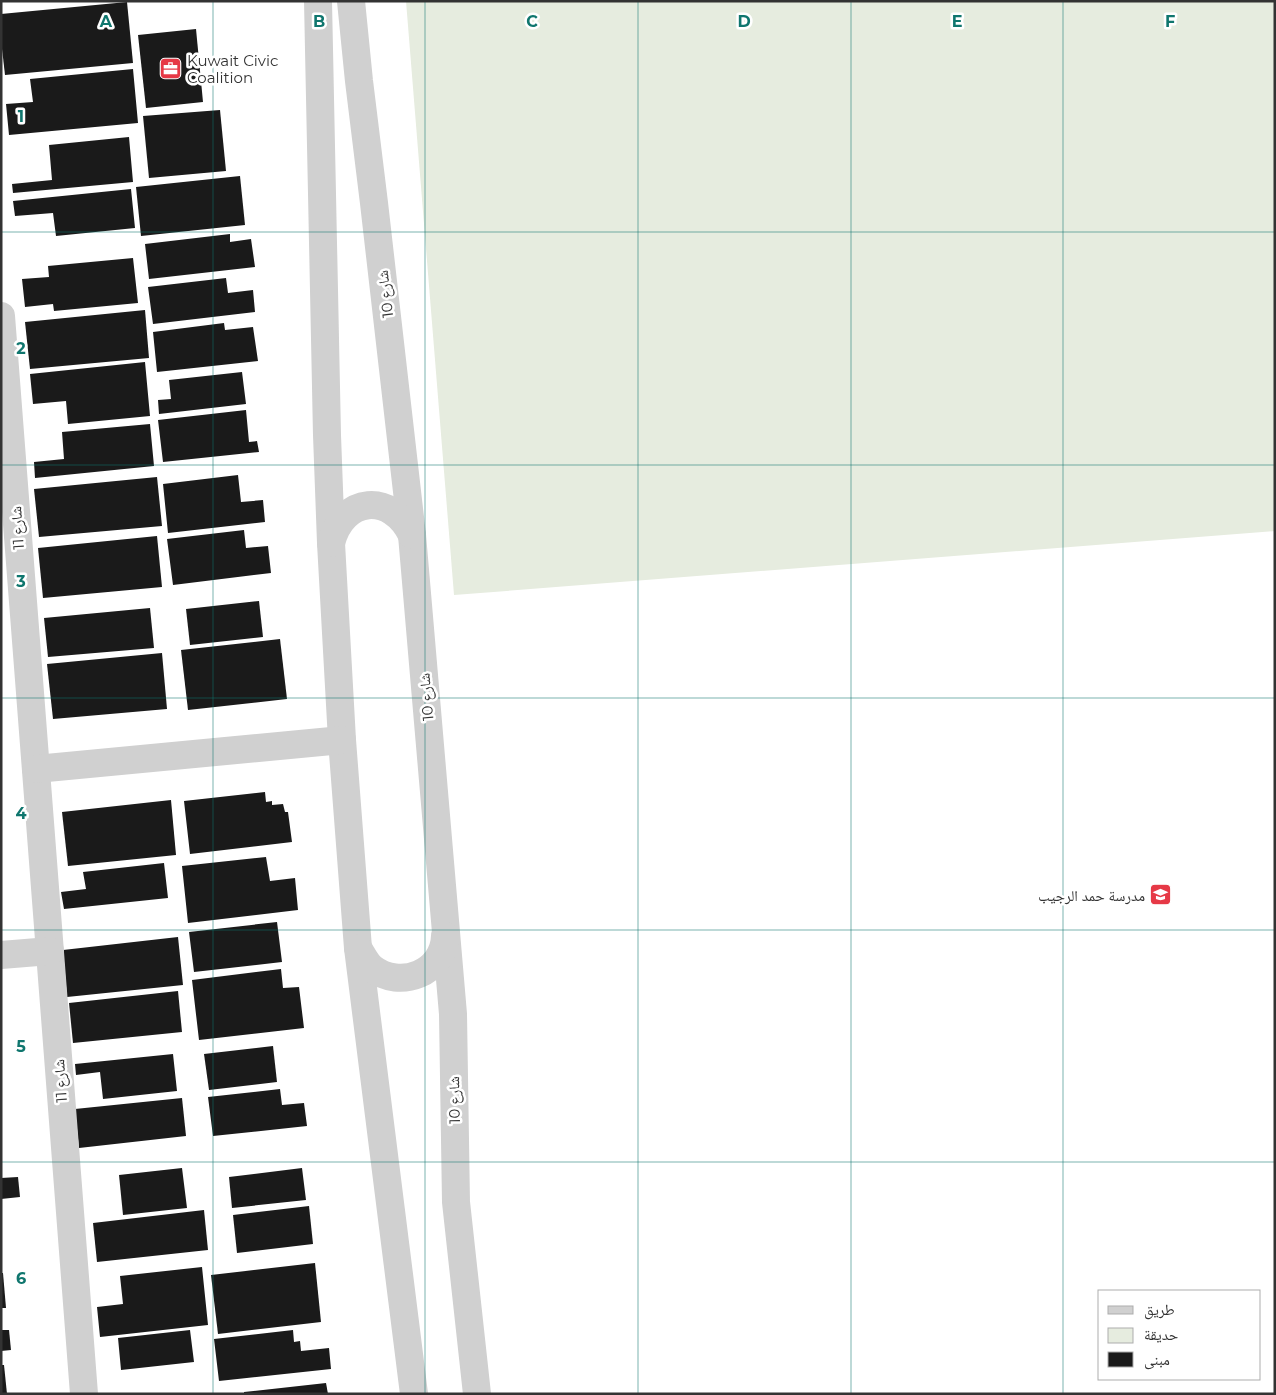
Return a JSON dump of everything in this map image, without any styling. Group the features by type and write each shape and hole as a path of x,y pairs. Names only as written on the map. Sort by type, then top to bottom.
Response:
{"street":[{"path":"318,1 331,543 342,740 358,948 414,1394"},
{"name":"شارع 10","path":"351,1 412,535 453,1014 456,1202 477,1394"},
{"name":"شارع 11","path":"2,324 84,1394"},
{"path":"331,543 334,529 343,518 354,509 368,506 382,506 395,512 406,522 412,535"},
{"path":"36,769 342,740"},
{"path":"358,948 371,967 391,978 414,977 434,966 444,946 445,923"},
{"path":"1,955 50,951"}],"green space":[{"path":"406,1 1275,1 1275,531 454,595"}],"building":[{"path":"127,2 133,63 5,75 1,40 1,14"},
{"name":"Kuwait Civic Coalition","path":"196,29 203,102 146,108 138,35"},
{"path":"133,69 138,123 9,135 6,104 33,102 30,79"},
{"path":"220,110 226,171 149,178 143,116"},
{"path":"129,137 133,182 13,193 12,184 52,180 49,145"},
{"path":"240,176 245,225 141,236 136,187"},
{"path":"131,189 135,228 56,236 53,213 15,216 13,201"},
{"path":"230,234 230,242 251,239 255,267 149,279 145,244"},
{"path":"133,258 138,303 54,311 53,304 25,307 22,279 49,277 48,266"},
{"path":"226,278 228,293 253,290 255,312 153,324 148,287"},
{"path":"145,310 149,358 30,369 25,322"},
{"path":"224,323 225,330 253,327 258,361 157,372 153,332"},
{"path":"145,362 150,416 68,424 66,401 33,404 30,374"},
{"path":"242,372 246,404 159,414 158,400 171,399 169,380"},
{"path":"246,410 249,442 257,441 259,452 163,462 158,420"},
{"path":"150,424 154,466 35,478 34,462 64,459 62,432"},
{"path":"238,475 241,502 263,500 265,522 168,533 163,484"},
{"path":"157,477 162,526 39,537 34,489"},
{"path":"244,530 246,548 268,546 271,573 173,585 167,539"},
{"path":"157,536 162,587 43,598 38,548"},
{"path":"259,601 263,637 190,645 186,609"},
{"path":"150,608 154,648 48,657 44,618"},
{"path":"280,639 287,699 188,710 181,650"},
{"path":"162,653 167,709 53,719 47,664"},
{"path":"265,792 266,802 272,801 272,805 283,804 285,812 288,812 292,842 190,854 184,801"},
{"path":"171,800 176,855 68,866 62,812"},
{"path":"266,857 270,881 295,878 298,910 188,923 182,866"},
{"path":"164,863 168,898 64,909 61,892 86,889 83,872"},
{"path":"277,922 282,962 194,972 189,932"},
{"path":"178,937 183,985 67,997 63,950"},
{"path":"281,969 283,988 299,987 304,1028 199,1040 192,980"},
{"path":"178,991 182,1032 73,1043 69,1003"},
{"path":"273,1046 277,1082 209,1090 204,1054"},
{"path":"173,1054 177,1091 103,1099 100,1072 76,1075 75,1064"},
{"path":"280,1089 282,1105 304,1103 307,1126 213,1136 208,1097"},
{"path":"182,1098 186,1136 79,1148 75,1109"},
{"path":"182,1168 187,1208 123,1215 119,1175"},
{"path":"302,1168 306,1200 232,1208 229,1177"},
{"path":"18,1177 20,1197 1,1199 1,1178"},
{"path":"309,1206 313,1244 237,1253 233,1215"},
{"path":"204,1210 208,1250 97,1262 93,1223"},
{"path":"315,1263 321,1322 218,1334 211,1275"},
{"path":"202,1267 208,1325 100,1337 97,1307 123,1304 120,1276"},
{"path":"1,1273 3,1273 6,1308 1,1308"},
{"path":"1,1330 9,1330 11,1350 1,1351"},
{"path":"190,1330 194,1362 121,1370 118,1338"},
{"path":"293,1330 294,1342 300,1341 301,1351 329,1348 331,1369 219,1381 214,1339"},
{"path":"1,1365 4,1365 7,1394 1,1394"},
{"path":"326,1383 328,1394 244,1394 244,1392"}],"place":[{"name":"Kuwait Civic Coalition","path":"171,69"},
{"name":"مدرسة حمد الرجيب","path":"1161,895"}]}
